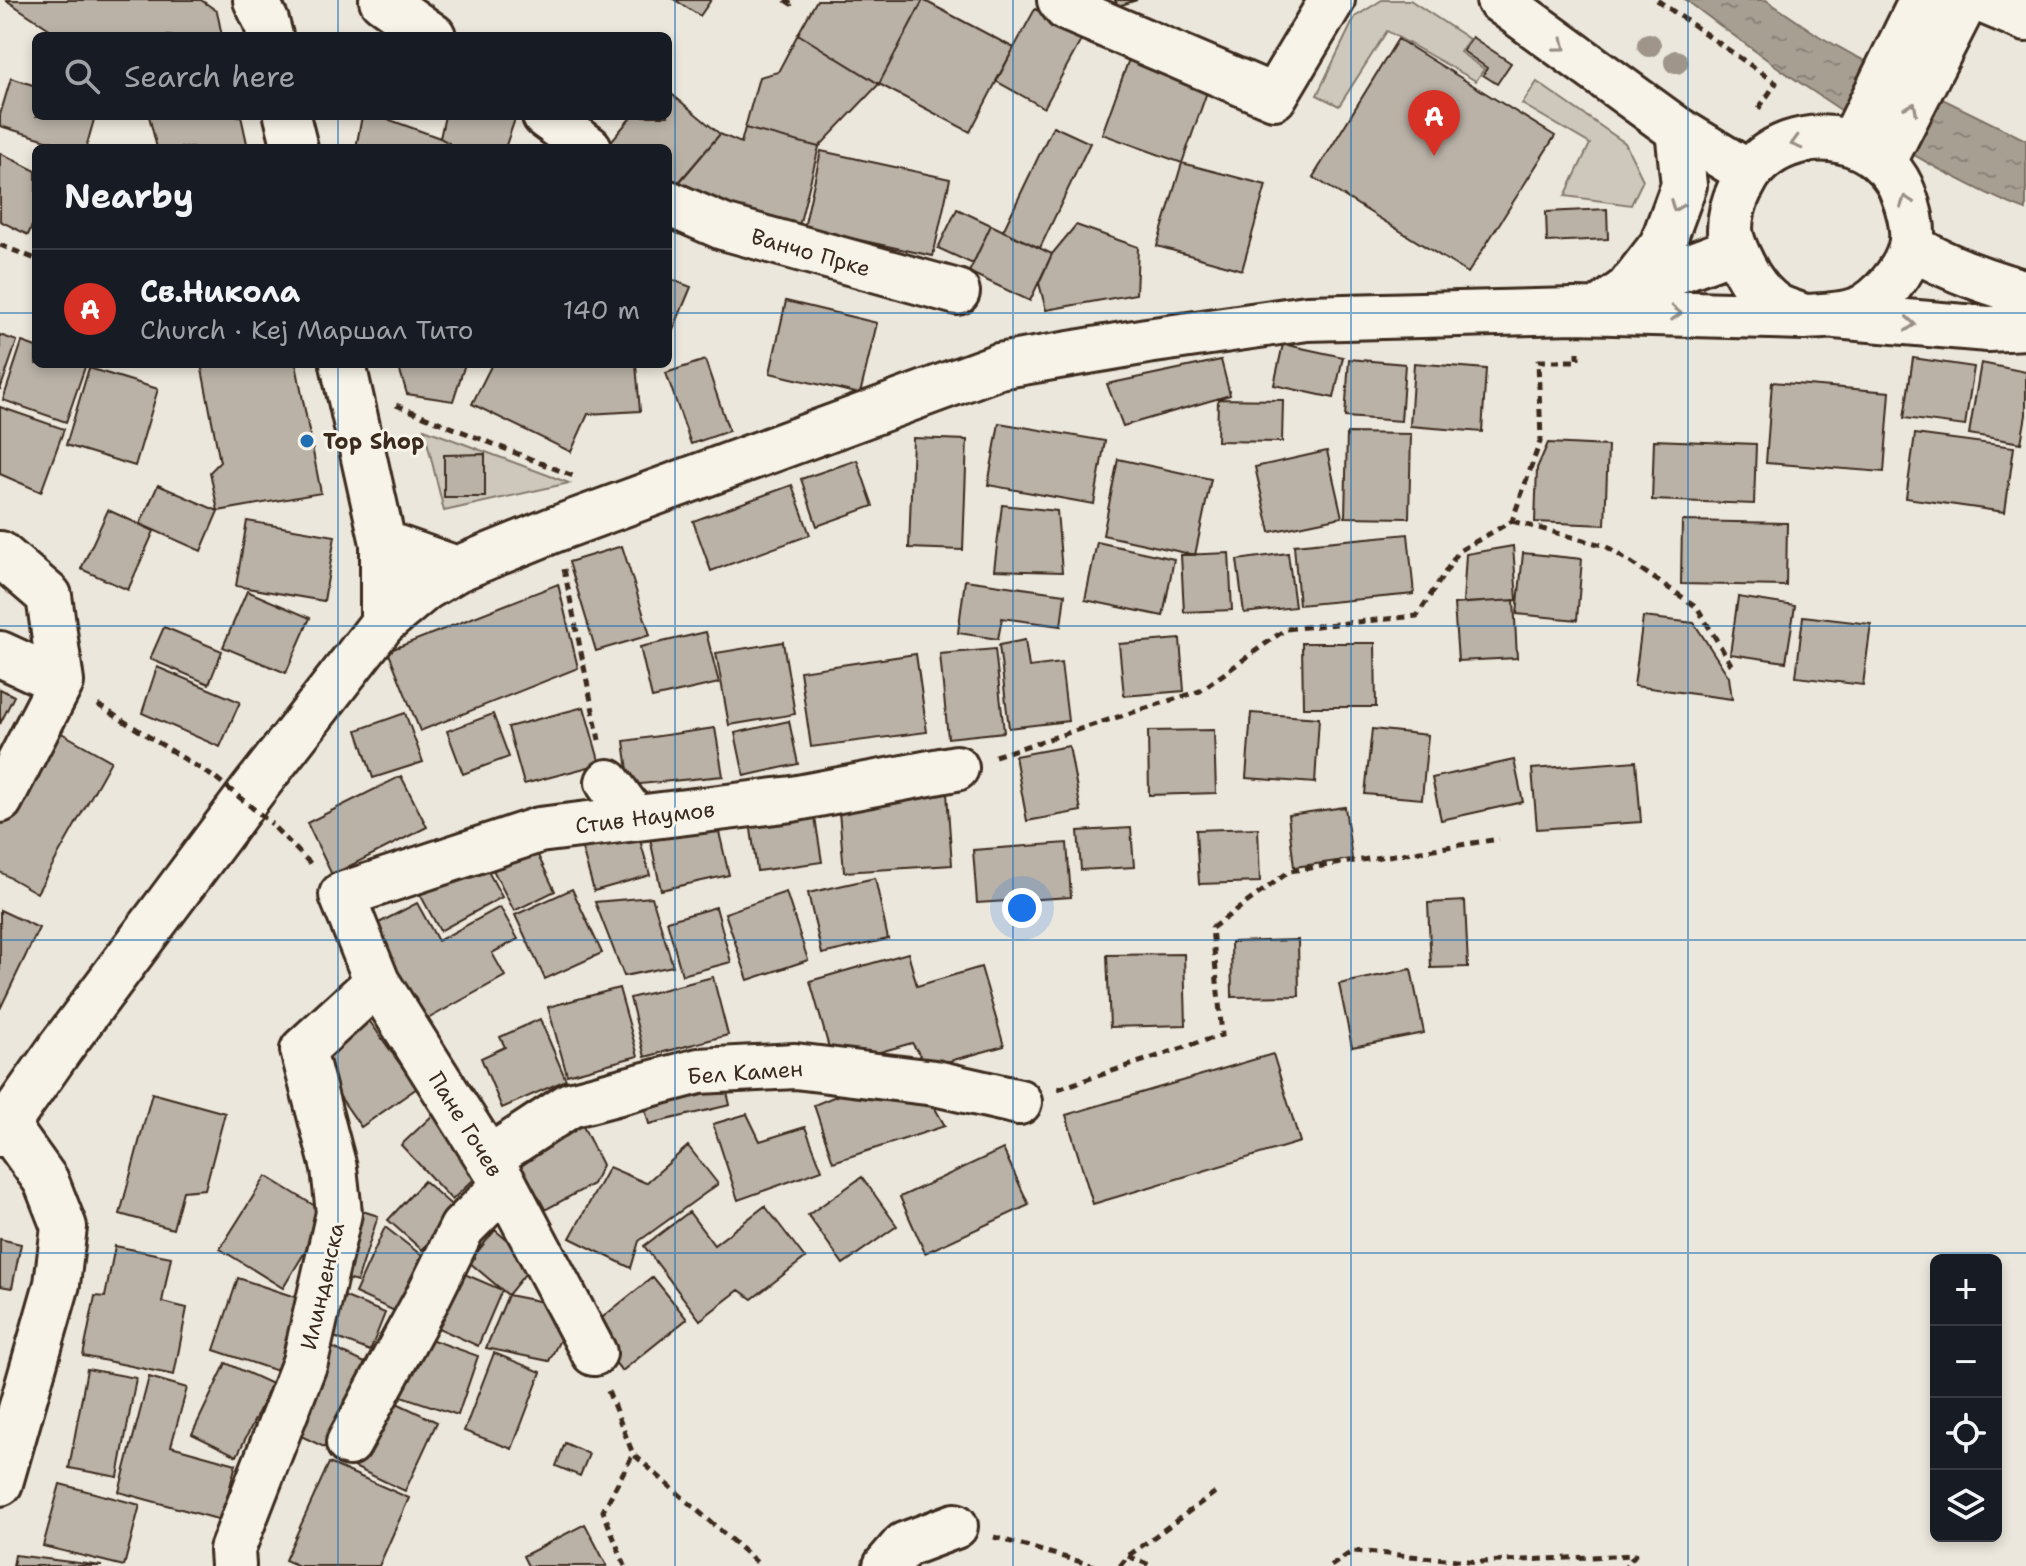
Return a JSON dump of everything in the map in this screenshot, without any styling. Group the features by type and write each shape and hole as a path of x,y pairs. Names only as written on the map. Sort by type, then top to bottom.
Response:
{"street":[{"path":"256,0 269,32"},
{"path":"382,0 427,32"},
{"path":"1060,0 1066,8 1274,97 1332,0"},
{"path":"1499,0 1678,130 1749,173"},
{"path":"1918,52 1922,0"},
{"path":"1870,148 1918,52 1966,0"},
{"path":"1981,0 2026,19"},
{"path":"288,120 294,144"},
{"path":"550,120 584,144"},
{"path":"1613,300 1662,245 1684,185 1678,130"},
{"path":"1830,138 1870,148 1901,186 1922,253 1901,270 1883,293 1860,309 1818,316 1776,306 1752,285 1735,249 1730,230 1735,200 1749,173 1772,152 1800,140 1830,138"},
{"name":"Ванчо Прке","path":"672,205 723,227 957,292"},
{"path":"1613,300 1735,249"},
{"path":"1922,253 2026,293"},
{"path":"0,1483 57,1284 64,1227 46,1181 2,1128 244,802 418,595 553,530 999,366 1147,341 1307,318 1613,300 1988,329 2026,327"},
{"path":"344,368 383,543 418,595"},
{"path":"383,543 418,595"},
{"path":"0,554 49,596 61,682 0,800"},
{"path":"0,654 61,682"},
{"name":"Стив Наумов","path":"342,895 539,830 792,799 956,768"},
{"path":"608,782 634,818"},
{"name":"Пане Гочев","path":"342,895 377,982 496,1172 594,1353"},
{"name":"Илинденска","path":"233,1566 232,1550 305,1362 339,1213 334,1168 303,1050 377,982"},
{"name":"Бел Камен","path":"349,1443 462,1228 496,1172 570,1105 699,1071 795,1066 935,1083 1019,1102"},
{"path":"886,1566 904,1545 955,1526"}],"path":[{"path":"785,0 791,4 794,0"},
{"path":"1657,0 1776,83 1755,113"},
{"path":"0,245 32,257"},
{"path":"956,768 1200,691 1286,629 1417,616 1459,551 1512,521 1541,439 1538,361"},
{"path":"391,403 577,478"},
{"path":"1512,521 1606,546 1697,607 1732,666"},
{"path":"562,560 608,782"},
{"path":"61,682 216,778 272,824 342,895"},
{"path":"1019,1102 1222,1035 1212,928 1290,871 1499,839"},
{"path":"594,1353 633,1454 761,1566"},
{"path":"625,1566 603,1511 633,1454"},
{"path":"1120,1566 1128,1556 1217,1491"},
{"path":"955,1526 1095,1566"},
{"path":"1331,1566 1353,1551 1480,1562 1635,1555 1626,1566"},
{"path":"1128,1556 1152,1566"}],"shaded area":[{"path":"1382,0 1410,0 1469,39 1460,52 1484,69 1476,81 1387,31 1339,106 1317,95 1355,17"},
{"path":"1537,82 1625,143 1643,180 1631,205 1565,196 1590,144 1522,104"},
{"path":"424,429 569,483 444,511"}],"water":[{"path":"1686,0 1766,0 1855,56 2026,140 2026,210 1937,168 1872,130"}],"building":[{"path":"6,0 201,0 217,11 221,32 54,32"},
{"path":"675,0 711,0 700,16"},
{"path":"817,0 923,0 879,84 798,34"},
{"path":"923,0 1014,48 970,132 879,84"},
{"path":"1115,0 1137,0 1118,6"},
{"path":"1035,9 1084,35 1044,108 996,81"},
{"path":"798,34 879,84 819,147 745,128 759,77 778,72"},
{"path":"1472,37 1511,63 1497,84 1483,75 1487,68 1463,51"},
{"path":"1398,39 1555,136 1468,273 1313,177"},
{"path":"1129,59 1208,89 1182,163 1102,134"},
{"path":"11,78 32,85 32,120 94,120 87,144 60,144 0,126 0,115"},
{"path":"672,94 720,134 672,190 672,144 609,144 629,120 672,120"},
{"path":"150,120 242,120 247,144 156,144"},
{"path":"361,120 390,120 449,143 449,144 357,144"},
{"path":"444,120 515,120 506,144 449,144 440,138"},
{"path":"1053,126 1090,143 1040,248 1003,231"},
{"path":"745,128 819,147 797,234 677,185 720,134 741,143"},
{"path":"821,151 950,179 933,256 804,228"},
{"path":"0,153 32,169 32,226 28,235 0,221"},
{"path":"1182,163 1266,185 1242,270 1157,246"},
{"path":"957,209 991,225 973,264 938,248"},
{"path":"1607,209 1608,239 1547,242 1546,212"},
{"path":"991,225 1052,254 1030,301 969,272"},
{"path":"1076,225 1138,247 1136,294 1046,310 1039,283 1052,254"},
{"path":"672,280 691,287 672,332"},
{"path":"786,301 877,323 860,394 770,373"},
{"path":"0,335 17,341 0,390"},
{"path":"22,342 32,346 32,368 85,368 66,422 3,400"},
{"path":"1283,344 1343,357 1334,398 1274,385"},
{"path":"1913,358 1974,367 1965,426 1904,418"},
{"path":"1349,359 1405,364 1401,421 1345,417"},
{"path":"705,360 729,431 691,444 666,373"},
{"path":"1221,360 1230,395 1123,426 1107,384"},
{"path":"1414,363 1486,369 1482,432 1410,426"},
{"path":"1981,363 2026,372 2026,415 2021,443 1969,434"},
{"path":"89,368 158,389 135,466 66,445"},
{"path":"202,368 297,368 321,493 218,511 210,472 220,462"},
{"path":"399,368 464,368 453,401 407,394"},
{"path":"490,368 636,368 640,411 588,414 571,452 472,404"},
{"path":"1772,382 1890,392 1884,472 1766,463"},
{"path":"1218,399 1283,400 1282,442 1217,441"},
{"path":"0,407 64,429 41,492 0,474"},
{"path":"999,423 1105,441 1094,504 988,485"},
{"path":"1347,433 1411,434 1409,518 1345,517"},
{"path":"1915,434 2014,447 2005,512 1906,498"},
{"path":"913,438 967,440 963,550 909,548"},
{"path":"1654,440 1756,444 1754,504 1652,500"},
{"path":"1548,443 1608,446 1605,525 1535,522 1537,468"},
{"path":"1327,451 1342,517 1270,532 1255,467"},
{"path":"485,454 485,497 444,497 444,455"},
{"path":"1118,459 1211,479 1195,555 1103,535"},
{"path":"857,460 873,506 817,526 801,479"},
{"path":"158,485 218,511 201,551 140,524"},
{"path":"792,485 810,535 711,571 693,521"},
{"path":"1002,505 1057,511 1062,572 994,570"},
{"path":"108,510 154,531 128,590 81,569"},
{"path":"247,521 335,536 324,601 236,586"},
{"path":"1682,521 1787,523 1786,586 1681,584"},
{"path":"1408,534 1414,594 1299,605 1294,545"},
{"path":"1097,542 1174,559 1163,616 1085,600"},
{"path":"622,546 650,635 596,651 569,562"},
{"path":"1513,546 1517,600 1463,603 1466,554"},
{"path":"1229,553 1232,610 1184,612 1181,555"},
{"path":"1288,553 1295,607 1244,613 1237,560"},
{"path":"1523,553 1582,559 1577,620 1517,614"},
{"path":"965,580 1065,594 1061,626 1002,618 998,639 958,633"},
{"path":"558,584 578,668 420,731 388,651"},
{"path":"247,591 310,618 286,673 223,647"},
{"path":"1738,597 1795,606 1786,662 1730,654"},
{"path":"1514,600 1517,658 1458,661 1454,604"},
{"path":"1803,616 1871,624 1863,685 1796,677"},
{"path":"1643,617 1694,623 1729,677 1732,699 1634,686"},
{"path":"164,627 222,651 209,684 150,659"},
{"path":"706,632 719,683 652,698 640,647"},
{"path":"1180,639 1184,691 1124,696 1119,644"},
{"path":"1025,640 1029,667 1061,663 1068,721 1009,728 999,645"},
{"path":"783,642 795,714 729,725 716,653"},
{"path":"1302,643 1375,643 1376,707 1303,707"},
{"path":"995,649 1004,732 948,738 940,654"},
{"path":"916,654 927,732 811,747 800,671"},
{"path":"157,667 240,702 220,747 142,713"},
{"path":"0,689 14,696 0,724"},
{"path":"584,707 600,764 524,784 508,727"},
{"path":"405,713 423,762 373,778 357,730"},
{"path":"1251,713 1319,718 1315,783 1246,778"},
{"path":"493,714 509,757 463,774 447,731"},
{"path":"789,721 798,764 744,776 735,733"},
{"path":"49,726 111,761 37,893 0,872 0,813"},
{"path":"715,728 723,776 630,785 624,741"},
{"path":"1372,729 1428,735 1422,799 1365,794"},
{"path":"1214,730 1216,793 1149,795 1148,731"},
{"path":"1069,746 1081,811 1027,821 1015,756"},
{"path":"1514,760 1523,802 1441,820 1432,778"},
{"path":"1636,761 1641,822 1537,829 1532,769"},
{"path":"401,776 427,827 332,875 307,823"},
{"path":"947,793 952,865 844,872 838,799"},
{"path":"813,805 822,862 757,871 749,815"},
{"path":"1345,807 1352,859 1294,867 1288,815"},
{"path":"716,819 729,875 661,890 649,834"},
{"path":"1131,828 1134,867 1081,870 1078,831"},
{"path":"1258,828 1260,882 1199,884 1196,830"},
{"path":"637,830 650,875 594,891 581,845"},
{"path":"532,843 555,891 514,911 490,864"},
{"path":"1067,843 1071,897 977,903 973,850"},
{"path":"478,853 502,897 440,931 416,887"},
{"path":"875,878 888,939 822,954 808,893"},
{"path":"572,889 602,953 545,979 515,915"},
{"path":"786,892 808,960 748,980 725,913"},
{"path":"652,897 673,966 624,976 595,902"},
{"path":"1465,901 1468,967 1431,968 1428,903"},
{"path":"417,903 438,941 500,907 518,939 492,953 505,976 424,1021 373,926"},
{"path":"716,907 731,962 682,975 667,921"},
{"path":"0,910 39,928 0,1009"},
{"path":"1298,940 1299,996 1232,997 1231,942"},
{"path":"908,953 917,986 981,967 1004,1046 928,1067 912,1043 834,1065 810,981"},
{"path":"1184,954 1186,1025 1110,1027 1107,955"},
{"path":"1411,969 1424,1033 1352,1047 1339,984"},
{"path":"713,977 728,1035 645,1057 630,998"},
{"path":"619,988 638,1056 567,1075 548,1007"},
{"path":"366,1016 417,1088 361,1127 311,1055"},
{"path":"540,1019 566,1080 502,1108 481,1058 505,1047 500,1037"},
{"path":"1273,1054 1300,1142 1093,1204 1066,1115"},
{"path":"723,1075 730,1105 649,1124 641,1094"},
{"path":"853,1089 925,1091 945,1126 833,1162 814,1105"},
{"path":"152,1093 225,1113 205,1189 183,1191 173,1229 120,1214"},
{"path":"435,1113 486,1168 452,1200 401,1145"},
{"path":"747,1114 760,1141 805,1127 822,1170 738,1200 713,1124"},
{"path":"580,1120 602,1165 593,1184 543,1211 513,1155"},
{"path":"688,1146 718,1184 639,1241 631,1268 570,1238 609,1167 646,1183"},
{"path":"1003,1149 1029,1205 925,1253 900,1197"},
{"path":"266,1176 328,1214 283,1288 220,1249"},
{"path":"862,1177 897,1226 843,1264 808,1215"},
{"path":"424,1181 457,1210 422,1250 388,1220"},
{"path":"347,1206 378,1216 357,1282 327,1273"},
{"path":"765,1206 805,1258 752,1299 739,1290 700,1320 644,1246 689,1212 714,1245"},
{"path":"385,1227 425,1258 399,1313 355,1293"},
{"path":"495,1230 534,1263 508,1295 469,1262"},
{"path":"0,1239 21,1244 12,1288 0,1286"},
{"path":"115,1246 171,1257 162,1302 187,1308 174,1375 83,1356 95,1296 105,1297"},
{"path":"448,1267 502,1290 478,1346 425,1322"},
{"path":"653,1277 687,1319 622,1371 588,1329"},
{"path":"238,1278 301,1299 277,1371 214,1350"},
{"path":"336,1293 385,1313 370,1351 321,1332"},
{"path":"508,1295 548,1303 563,1334 549,1361 486,1348"},
{"path":"416,1334 478,1356 458,1415 389,1392"},
{"path":"323,1343 365,1363 324,1447 282,1427"},
{"path":"494,1353 541,1372 512,1449 464,1431"},
{"path":"226,1363 272,1384 237,1456 192,1434"},
{"path":"87,1369 136,1378 118,1477 69,1468"},
{"path":"149,1377 187,1388 171,1446 236,1464 221,1520 119,1492"},
{"path":"384,1397 437,1422 405,1491 352,1466"},
{"path":"565,1443 589,1454 580,1476 556,1466"},
{"path":"329,1463 409,1498 379,1566 299,1566 285,1560"},
{"path":"60,1484 140,1505 124,1566 43,1546"},
{"path":"585,1524 607,1566 528,1566 523,1556"},
{"path":"15,1555 102,1566 13,1566"}],"place":[{"name":"Св.Никола","path":"1434,156"},
{"name":"Top Shop","path":"307,441"}]}
